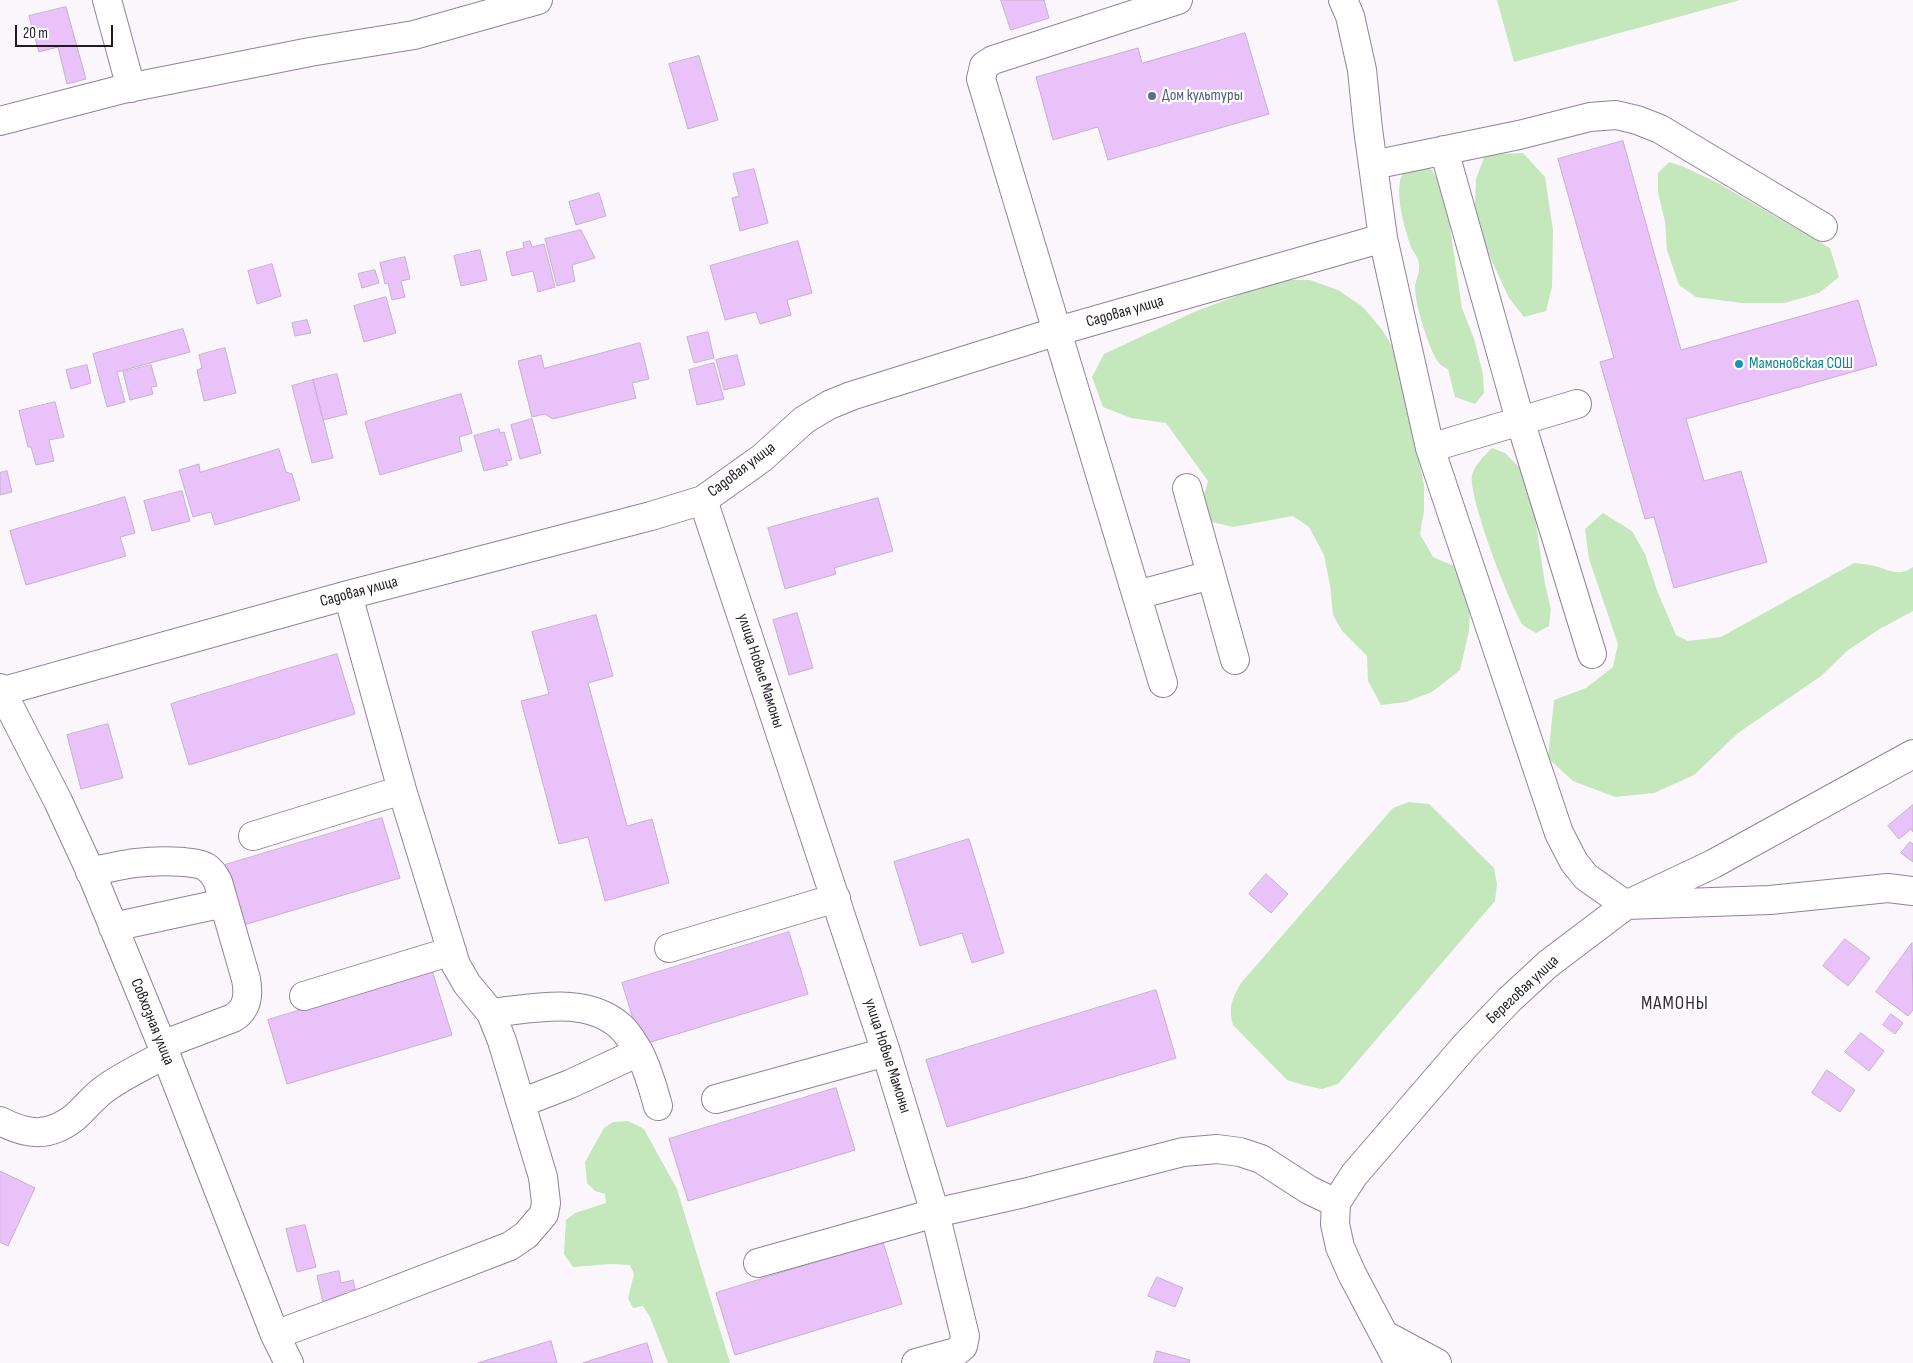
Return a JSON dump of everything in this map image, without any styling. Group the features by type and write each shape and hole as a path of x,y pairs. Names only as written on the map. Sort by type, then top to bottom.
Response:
{"street":[{"path":"107,0 131,88"},
{"path":"0,121 131,88 310,52 414,35 538,0"},
{"path":"1163,683 982,79 984,66 994,60 1178,0"},
{"path":"1343,0 1350,16 1362,70 1382,238 1430,448 1558,833 1574,862 1586,877 1626,905 1780,899 1888,888 1913,891"},
{"path":"1373,165 1519,135 1590,118 1616,116 1637,120 1660,129 1823,227"},
{"path":"1444,150 1520,420 1592,654"},
{"name":"Садовая улица","path":"0,691 348,595 652,516 703,500 762,458 804,420 829,404 1058,331 1382,238"},
{"path":"1430,448 1576,404"},
{"path":"1187,488 1235,660"},
{"name":"улица Новые Мамоны","path":"703,500 836,898 886,1052 935,1213 965,1336 963,1346 956,1352 916,1363"},
{"path":"1136,595 1211,575"},
{"path":"275,1334 510,1246 526,1235 544,1214 546,1204 543,1177 502,1041 491,1013 467,984 456,964 402,790 348,595"},
{"name":"Совхозная улица","path":"0,691 58,801 114,927 288,1363"},
{"name":"Береговая улица","path":"1336,1203 1354,1175 1466,1046 1508,1000 1548,964 1626,905 1713,864 1913,754"},
{"path":"253,836 402,790"},
{"path":"0,1121 26,1132 42,1133 60,1126 75,1117 104,1090 164,1050 241,1013 249,994 224,903 213,873 206,866 196,863 150,860 90,872"},
{"path":"669,948 836,898"},
{"path":"114,927 224,903"},
{"path":"304,996 452,951"},
{"path":"491,1013 578,1007 598,1012 622,1027 639,1052 658,1106"},
{"path":"521,1103 570,1084 639,1052"},
{"path":"716,1099 886,1052"},
{"path":"758,1262 935,1213 1024,1193 1183,1152 1217,1150 1240,1152 1261,1160 1309,1190 1336,1203 1335,1224 1340,1247 1352,1274 1399,1363"},
{"path":"1384,1336 1437,1363"}],"green space":[{"path":"1497,0 1740,0 1514,62"},
{"path":"1523,153 1545,177 1553,230 1552,287 1546,311 1524,317 1509,298 1483,242 1475,205 1476,179 1485,155"},
{"path":"1669,162 1716,182 1830,248 1839,277 1819,293 1785,303 1742,303 1696,297 1679,285 1667,250 1665,222 1658,192 1658,173"},
{"path":"1417,163 1432,170 1445,194 1462,308 1474,339 1483,374 1484,393 1475,404 1455,397 1448,369 1440,364 1435,357 1420,314 1415,293 1419,262 1411,247 1399,198 1401,179 1405,171"},
{"path":"1278,280 1310,280 1338,290 1363,307 1383,331 1395,352 1424,485 1424,511 1420,534 1433,557 1454,566 1470,608 1469,631 1460,670 1432,692 1406,702 1381,705 1368,681 1367,656 1342,631 1333,615 1324,555 1309,527 1293,516 1233,527 1208,521 1201,506 1208,481 1166,423 1131,418 1103,407 1092,377 1104,354 1194,312"},
{"path":"1492,448 1505,453 1519,467 1531,490 1545,584 1551,609 1549,626 1536,633 1523,625 1509,597 1476,505 1473,472 1477,464"},
{"path":"1603,513 1632,531 1645,554 1658,593 1676,635 1688,641 1721,637 1854,563 1872,565 1894,572 1903,572 1913,567 1913,611 1878,630 1847,651 1821,676 1738,733 1694,775 1654,793 1615,797 1573,781 1548,758 1554,700 1586,688 1613,667 1618,644 1589,559 1585,529"},
{"path":"1409,802 1429,804 1494,868 1497,884 1495,901 1338,1084 1322,1089 1287,1080 1233,1025 1231,1008 1235,994 1241,983 1393,808"},
{"path":"628,1121 644,1129 677,1189 730,1363 668,1363 650,1317 643,1306 633,1308 628,1298 634,1274 630,1265 611,1264 573,1267 564,1254 566,1220 575,1213 606,1203 605,1194 595,1191 587,1183 585,1162 604,1128 613,1122"}],"building":[{"path":"1001,0 1044,0 1049,18 1011,30"},
{"path":"66,7 86,79 67,84 58,47 39,52 29,16"},
{"name":"Дом культуры","path":"1245,33 1269,114 1108,160 1098,127 1053,140 1036,77 1138,48 1142,63"},
{"path":"699,56 718,120 688,129 669,64"},
{"name":"Мамоновская СОШ","path":"1623,141 1681,350 1858,300 1877,365 1686,419 1704,481 1741,471 1767,562 1674,588 1654,517 1645,519 1600,362 1614,358 1558,159"},
{"path":"754,169 768,223 740,231 732,198 739,196 733,174"},
{"path":"599,193 606,216 576,225 569,202"},
{"path":"581,230 595,258 572,265 575,281 557,286 545,239"},
{"path":"530,241 532,247 544,244 555,287 538,292 533,271 512,276 506,252 524,248 523,243"},
{"path":"798,241 812,293 787,300 791,315 760,324 756,312 725,320 710,266"},
{"path":"480,250 487,280 461,286 454,256"},
{"path":"405,257 410,279 401,281 405,297 392,300 388,283 385,284 380,263"},
{"path":"272,264 281,296 257,304 248,271"},
{"path":"375,270 379,283 362,288 358,274"},
{"path":"386,297 396,333 364,342 354,306"},
{"path":"307,320 311,333 295,336 292,323"},
{"path":"183,329 190,352 117,372 125,402 107,407 93,354"},
{"path":"708,332 714,358 694,363 687,337"},
{"path":"640,343 649,379 632,383 636,398 553,419 545,414 532,417 518,361 541,355 544,368"},
{"path":"225,348 236,393 204,401 197,370 202,368 199,355"},
{"path":"737,355 745,385 724,390 716,360"},
{"path":"714,363 724,399 697,405 689,370"},
{"path":"87,365 91,383 71,389 66,370"},
{"path":"151,365 157,386 151,387 153,394 130,400 123,372"},
{"path":"337,374 347,414 323,420 313,380"},
{"path":"313,380 333,458 312,463 292,386"},
{"path":"461,394 472,433 459,437 462,451 380,475 365,422"},
{"path":"55,402 64,437 49,440 54,461 36,465 31,447 28,447 19,411"},
{"path":"532,419 541,453 520,459 511,425"},
{"path":"499,429 500,433 504,432 512,460 506,461 508,465 484,471 474,436"},
{"path":"279,449 286,472 292,474 300,500 215,525 211,512 193,517 179,470 199,464 200,472"},
{"path":"7,471 12,492 0,495 0,473"},
{"path":"182,491 190,521 152,531 144,501"},
{"path":"125,497 135,533 120,537 126,556 26,585 10,531"},
{"path":"878,498 893,551 834,568 836,574 785,589 768,528"},
{"path":"797,613 813,668 789,675 773,620"},
{"path":"596,615 613,676 588,683 627,826 652,819 669,883 605,901 588,837 559,844 521,701 549,694 532,632"},
{"path":"337,654 355,714 189,765 171,704"},
{"path":"108,724 123,778 81,789 67,735"},
{"path":"1913,805 1913,832 1911,829 1899,839 1888,826"},
{"path":"382,818 400,878 244,925 225,865"},
{"path":"969,839 1004,953 972,963 962,933 920,946 894,862"},
{"path":"1910,842 1913,844 1913,862 1901,853"},
{"path":"1266,874 1288,894 1271,913 1249,894"},
{"path":"789,932 808,994 641,1045 622,983"},
{"path":"1845,939 1870,958 1848,986 1823,966"},
{"path":"1912,943 1913,1010 1908,1016 1876,992"},
{"path":"432,970 452,1035 287,1084 268,1020"},
{"path":"1156,990 1176,1058 947,1127 926,1060"},
{"path":"1891,1014 1903,1023 1895,1034 1883,1025"},
{"path":"1861,1033 1884,1051 1869,1071 1845,1052"},
{"path":"1827,1070 1855,1090 1840,1112 1812,1093"},
{"path":"836,1088 855,1150 688,1201 669,1139"},
{"path":"0,1171 35,1188 8,1246 0,1242"},
{"path":"305,1225 316,1267 297,1272 286,1229"},
{"path":"883,1242 902,1304 735,1355 716,1293"},
{"path":"339,1271 341,1283 353,1280 355,1289 344,1292 346,1302 324,1307 317,1276"},
{"path":"1157,1277 1183,1288 1175,1307 1148,1296"},
{"path":"551,1341 557,1363 478,1363"},
{"path":"647,1343 653,1363 583,1363"},
{"path":"1157,1351 1190,1360 1189,1363 1154,1363"}],"place":[{"name":"Дом культуры","path":"1152,96"},
{"name":"Мамоновская СОШ","path":"1739,364"}],"district":[{"name":"МАМОНЫ","path":"1675,1004"}]}
